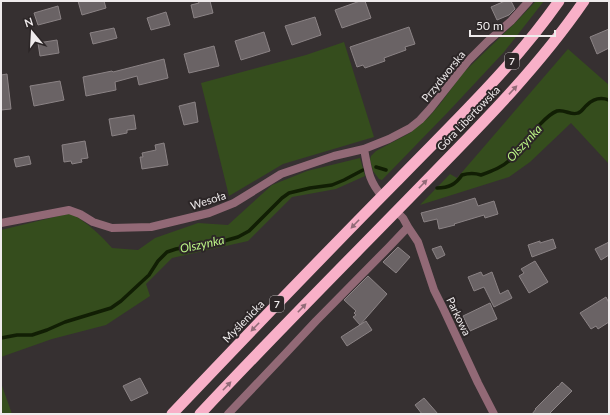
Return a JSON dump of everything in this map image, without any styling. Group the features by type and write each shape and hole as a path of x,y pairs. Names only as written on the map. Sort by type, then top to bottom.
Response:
{"highway":[{"name":"Góra Libertowska","path":"382,196 513,60 559,1"},
{"name":"Góra Libertowska","path":"396,212 520,82 556,40 584,1"},
{"name":"Myślenicka","path":"172,414 382,196"},
{"name":"7","path":"200,414 396,212"}],"street":[{"name":"Przydworska","path":"364,149 401,133 420,120 468,61 511,21 529,1"},
{"path":"364,149 370,177 382,196"},
{"name":"Wesoła","path":"1,223 69,210 80,214 93,222 112,228 151,227 209,213 234,203 281,174 334,156 364,149"},
{"name":"Parkowa","path":"396,212 403,218 418,242 434,290 494,414"},
{"path":"228,414 408,227"}],"green space":[{"path":"536,1 544,1 504,52 382,180 379,179 373,171 370,160 371,156 376,151 410,133 428,118 463,73"},
{"path":"344,42 374,137 283,164 229,196 201,83 306,55"},
{"path":"568,49 609,85 609,164 571,123 530,162 509,177 420,205 450,174 457,178"},
{"path":"360,158 365,176 336,189 292,197 248,241 172,258 146,284 150,296 106,325 52,339 1,357 1,230 71,213 93,229 112,248 138,250 155,238 198,223 228,225 272,185 307,171"},
{"path":"1,383 12,414 1,414"}],"building":[{"path":"78,1 104,1 106,8 82,15"},
{"path":"198,1 210,1 213,13 194,18 191,5 199,3"},
{"path":"360,1 365,1 371,18 342,28 335,10"},
{"path":"505,1 511,1 515,9 509,15 497,20 491,7"},
{"path":"58,6 61,19 38,25 34,13"},
{"path":"166,12 170,25 151,30 147,18"},
{"path":"315,17 321,35 292,45 285,26"},
{"path":"409,27 415,44 405,47 406,50 384,58 385,61 365,68 363,65 357,67 350,47"},
{"path":"114,28 117,38 93,44 90,33"},
{"path":"609,29 609,48 597,54 590,37"},
{"path":"264,32 270,51 241,60 235,41"},
{"path":"57,40 59,53 40,56 38,43"},
{"path":"214,46 219,66 189,73 184,54"},
{"path":"164,59 168,78 139,85 137,76 115,82 116,90 86,96 83,77 113,72"},
{"path":"7,74 11,109 1,110 1,75"},
{"path":"60,81 64,100 34,106 30,86"},
{"path":"195,102 198,122 184,125 179,106"},
{"path":"134,115 136,129 127,130 127,133 112,136 109,119"},
{"path":"85,141 88,158 81,159 82,162 72,164 71,161 64,162 62,145"},
{"path":"164,143 168,165 142,169 140,157 143,157 142,153 156,150 155,145"},
{"path":"29,156 31,164 16,167 14,159"},
{"path":"475,198 478,206 494,201 498,214 485,218 484,215 439,229 437,219 424,222 421,213"},
{"path":"553,239 556,248 532,257 528,245"},
{"path":"609,242 609,255 601,260 595,249"},
{"path":"441,246 445,255 437,259 432,249"},
{"path":"398,247 410,257 396,273 383,262"},
{"path":"535,261 548,282 529,293 519,276 524,273 521,269"},
{"path":"481,272 483,276 492,272 500,294 508,290 512,298 494,307 484,287 474,291 468,277"},
{"path":"368,276 387,294 360,325 353,317 356,315 354,313 356,311 344,300"},
{"path":"606,297 609,303 609,322 598,329 596,326 591,329 580,313"},
{"path":"490,303 497,319 470,331 463,316"},
{"path":"366,321 372,330 347,346 341,337"},
{"path":"140,378 148,393 131,401 123,386"},
{"path":"562,382 572,391 549,414 532,414 535,409"},
{"path":"424,398 438,414 422,414 415,405"}],"waterway":[{"name":"Olszynka","path":"437,188 452,185 462,175 481,175 504,164 511,159 539,125 551,114 557,111 575,114 581,112 586,106 595,100 600,98 609,100"},
{"name":"Olszynka","path":"376,167 386,170"},
{"name":"Olszynka","path":"1,338 17,335 32,335 65,322 111,308 121,301 149,275 158,261 167,252 238,237 249,231 289,193 332,185 363,170"}]}
